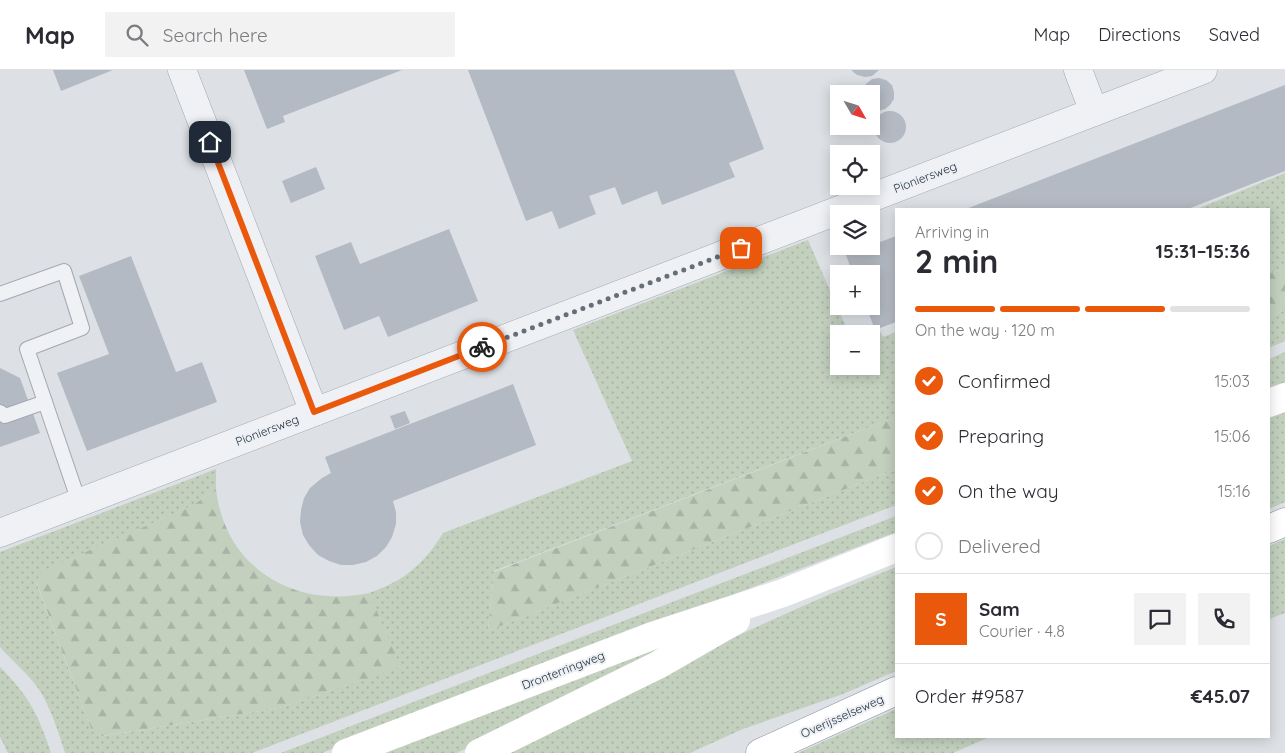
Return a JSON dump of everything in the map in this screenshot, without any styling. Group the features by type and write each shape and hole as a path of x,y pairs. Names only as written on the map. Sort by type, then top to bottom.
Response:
{"main road":[{"path":"1270,403 1285,397"},
{"path":"1270,529 1285,522"},
{"name":"Dronterringweg","path":"346,753 652,636 783,593 895,548"},
{"name":"Dronterringweg","path":"479,753 658,665 783,593"},
{"name":"Overijsselseweg","path":"760,753 895,691"}],"street":[{"path":"182,70 314,412"},
{"path":"1078,70 1094,112"},
{"name":"Pioniersweg","path":"0,533 1203,70"}],"lane":[{"path":"0,294 64,271 82,328 27,349 79,502"},
{"path":"0,412 5,416 45,402"}],"green space":[{"path":"1285,173 1285,268 1270,274 1270,208 1199,208"},
{"path":"808,240 830,290 830,315 841,315 845,325 830,325 830,375 880,375 880,331 883,337 895,332 895,417 494,571 488,631 895,469 895,505 252,753 65,753 52,716 38,687 0,647 0,552 216,469 216,489 192,506 43,571 36,582 92,731 103,736 279,708 400,667 369,593 393,583 412,571 428,554 443,533 632,461 573,330"},
{"path":"1285,268 1285,310 1270,317 1270,274"},
{"path":"1285,310 1285,341 1270,348 1270,317"},
{"path":"1285,352 1285,382 1270,388 1270,359"},
{"path":"1285,412 1285,502 1270,509 1270,418"},
{"path":"895,417 895,469 488,631 494,572"},
{"path":"216,489 222,517 233,541 249,561 268,577 290,588 315,595 341,596 369,593 401,667 279,708 102,736 92,731 36,581 42,571 192,506"},
{"path":"895,516 895,532 322,753 281,753"},
{"path":"1285,539 1285,613 1270,619 1270,546"},
{"path":"895,567 895,671 843,694 743,729 690,753 497,753 745,632"},
{"path":"658,643 662,652 457,753 372,753"},
{"path":"0,667 18,687 37,716 51,753 8,753 0,737"},
{"path":"895,709 895,738 987,738 953,753 798,753"}],"building":[{"path":"53,70 113,70 61,91"},
{"path":"244,70 402,70 283,116 285,122 267,129"},
{"path":"468,70 734,70 764,149 729,163 735,177 662,205 657,191 622,205 615,187 589,196 596,214 559,229 552,211 526,221"},
{"path":"851,70 879,70 872,76 865,77 857,75"},
{"path":"872,79 886,80 892,85 894,99 885,109 880,110 880,85 865,85"},
{"path":"1285,85 1285,171 1191,208 969,208"},
{"path":"884,112 896,112 905,121 905,133 896,142 884,142 877,135 880,135 880,115"},
{"path":"316,167 325,189 291,203 282,181"},
{"path":"449,229 478,301 388,337 379,316 344,330 315,256 351,242 360,264"},
{"path":"895,236 895,322 880,328 880,325 873,325 869,315 880,315 880,265 850,265 846,255 880,255 880,242"},
{"path":"131,256 176,372 202,362 217,402 87,451 57,373 109,354 79,276"},
{"path":"0,368 20,378 40,433 0,447"},
{"path":"513,384 536,445 393,501 396,512 396,524 392,537 377,556 366,562 341,565 318,555 309,545 303,535 300,522 301,510 304,498 310,488 331,473 325,457"},
{"path":"405,411 410,423 395,429 390,416"}],"way so far":[{"path":"482,347 741,248"}],"route":[{"path":"210,142 314,412 482,347"}]}
